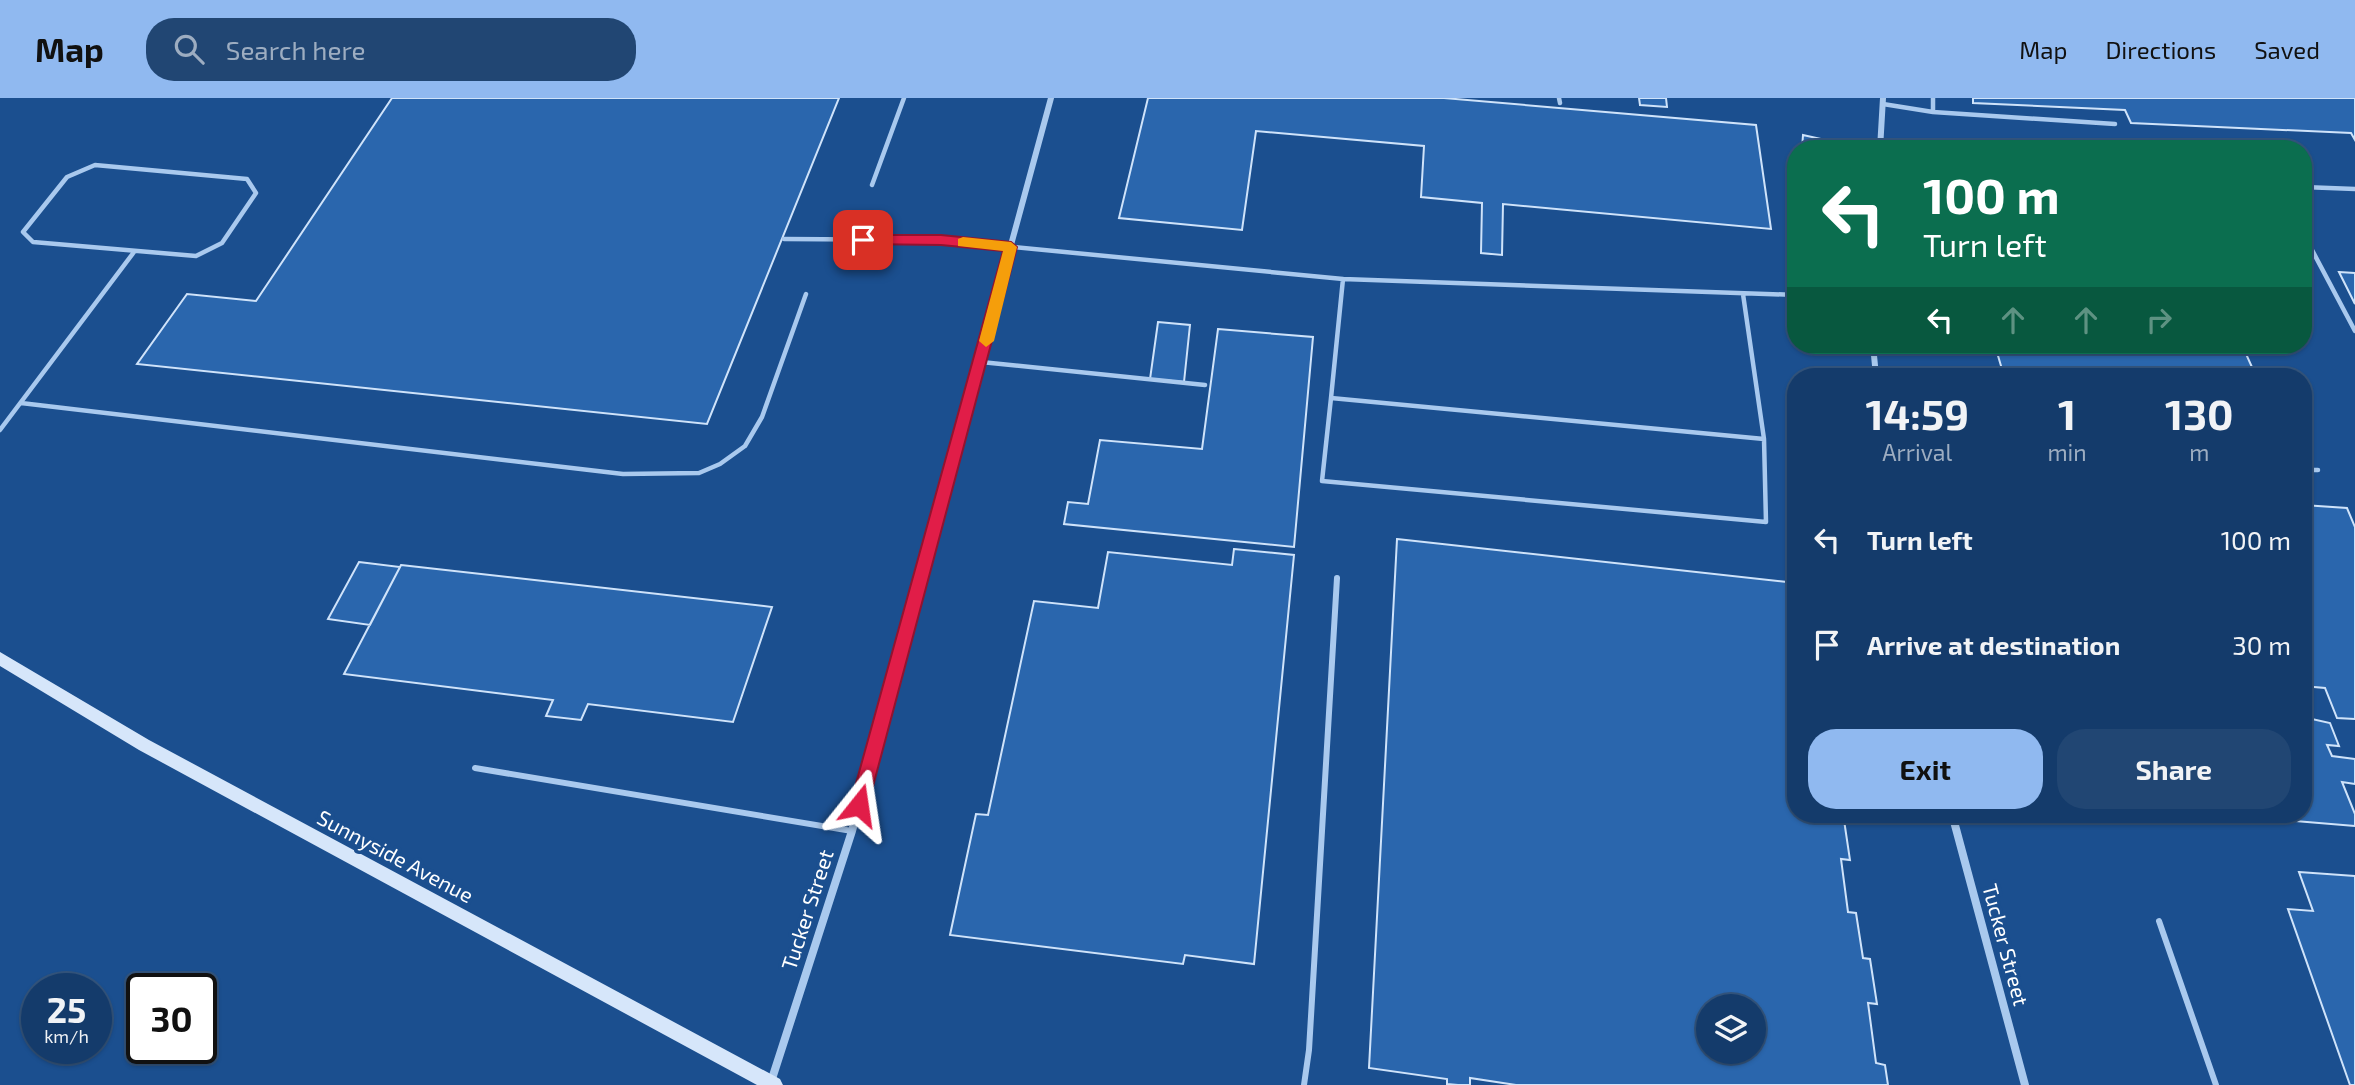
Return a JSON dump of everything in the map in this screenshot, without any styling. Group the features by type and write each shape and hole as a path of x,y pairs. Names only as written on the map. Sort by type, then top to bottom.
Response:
{"street":[{"name":"Tucker Street","path":"771,1085 852,831 1051,98"},
{"path":"1881,140 1883,101"},
{"name":"Sunnyside Avenue","path":"0,658 144,745 771,1085"},
{"name":"Tucker Street","path":"1954,823 2025,1085"}],"lane":[{"path":"872,185 904,98"},
{"path":"1933,98 1933,112"},
{"path":"1883,101 1933,112 2115,124"},
{"path":"95,165 247,179 256,193 222,243 196,256 135,252 33,242 23,232 66,177 95,165"},
{"path":"2312,187 2355,189"},
{"path":"784,239 941,240 1343,279 1787,295"},
{"path":"2312,250 2355,331"},
{"path":"0,430 135,252"},
{"path":"1343,279 1322,481 1766,522 1764,439 1743,294"},
{"path":"21,403 623,474 663,476 699,472 720,464 745,446 762,417 806,294"},
{"path":"981,362 1205,385"},
{"path":"1331,398 1764,439"},
{"path":"2312,470 2318,470"},
{"path":"1304,1085 1309,1050 1336,578"},
{"path":"475,768 852,831"},
{"path":"2160,921 2216,1085"}],"building":[{"path":"392,98 839,98 707,424 137,364 187,294 256,301"},
{"path":"1148,98 1444,98 1756,125 1771,229 1503,204 1502,255 1481,253 1482,203 1421,197 1424,146 1256,131 1242,230 1119,218"},
{"path":"1639,98 1666,98 1667,107 1640,105"},
{"path":"1973,98 2355,98 2355,140 2351,133 2131,123 2125,110 1973,103"},
{"path":"1803,135 1826,140 1803,140"},
{"path":"2339,272 2355,273 2355,304"},
{"path":"1158,322 1190,325 1184,382 1150,379"},
{"path":"1218,329 1313,337 1294,547 1064,524 1068,502 1088,504 1100,440 1202,449"},
{"path":"1997,354 2246,354 2252,368 2002,368"},
{"path":"2312,506 2347,508 2355,527 2355,719 2337,718 2325,688 2312,687"},
{"path":"1397,539 1787,582 1787,823 1844,823 1850,860 1841,859 1848,912 1856,913 1863,958 1870,959 1877,1004 1868,1003 1876,1063 1885,1065 1888,1085 1516,1085 1470,1078 1470,1085 1447,1084 1447,1079 1369,1068"},
{"path":"1234,549 1294,555 1254,964 1185,955 1183,964 950,935 976,814 988,815 1034,601 1098,608 1108,552 1232,565"},
{"path":"359,562 400,567 370,625 328,619"},
{"path":"401,565 772,607 733,722 588,704 581,720 546,716 553,700 344,674"},
{"path":"2312,719 2330,723 2339,746 2327,745 2332,756 2355,759 2355,784 2342,782 2355,814 2355,826 2312,822"},
{"path":"2299,872 2355,876 2355,1085 2350,1085 2288,909 2313,911"}],"slow traffic":[{"path":"963,242 1011,247 986,341"}],"route":[{"path":"859,805 1011,247 941,240 863,240"}]}
